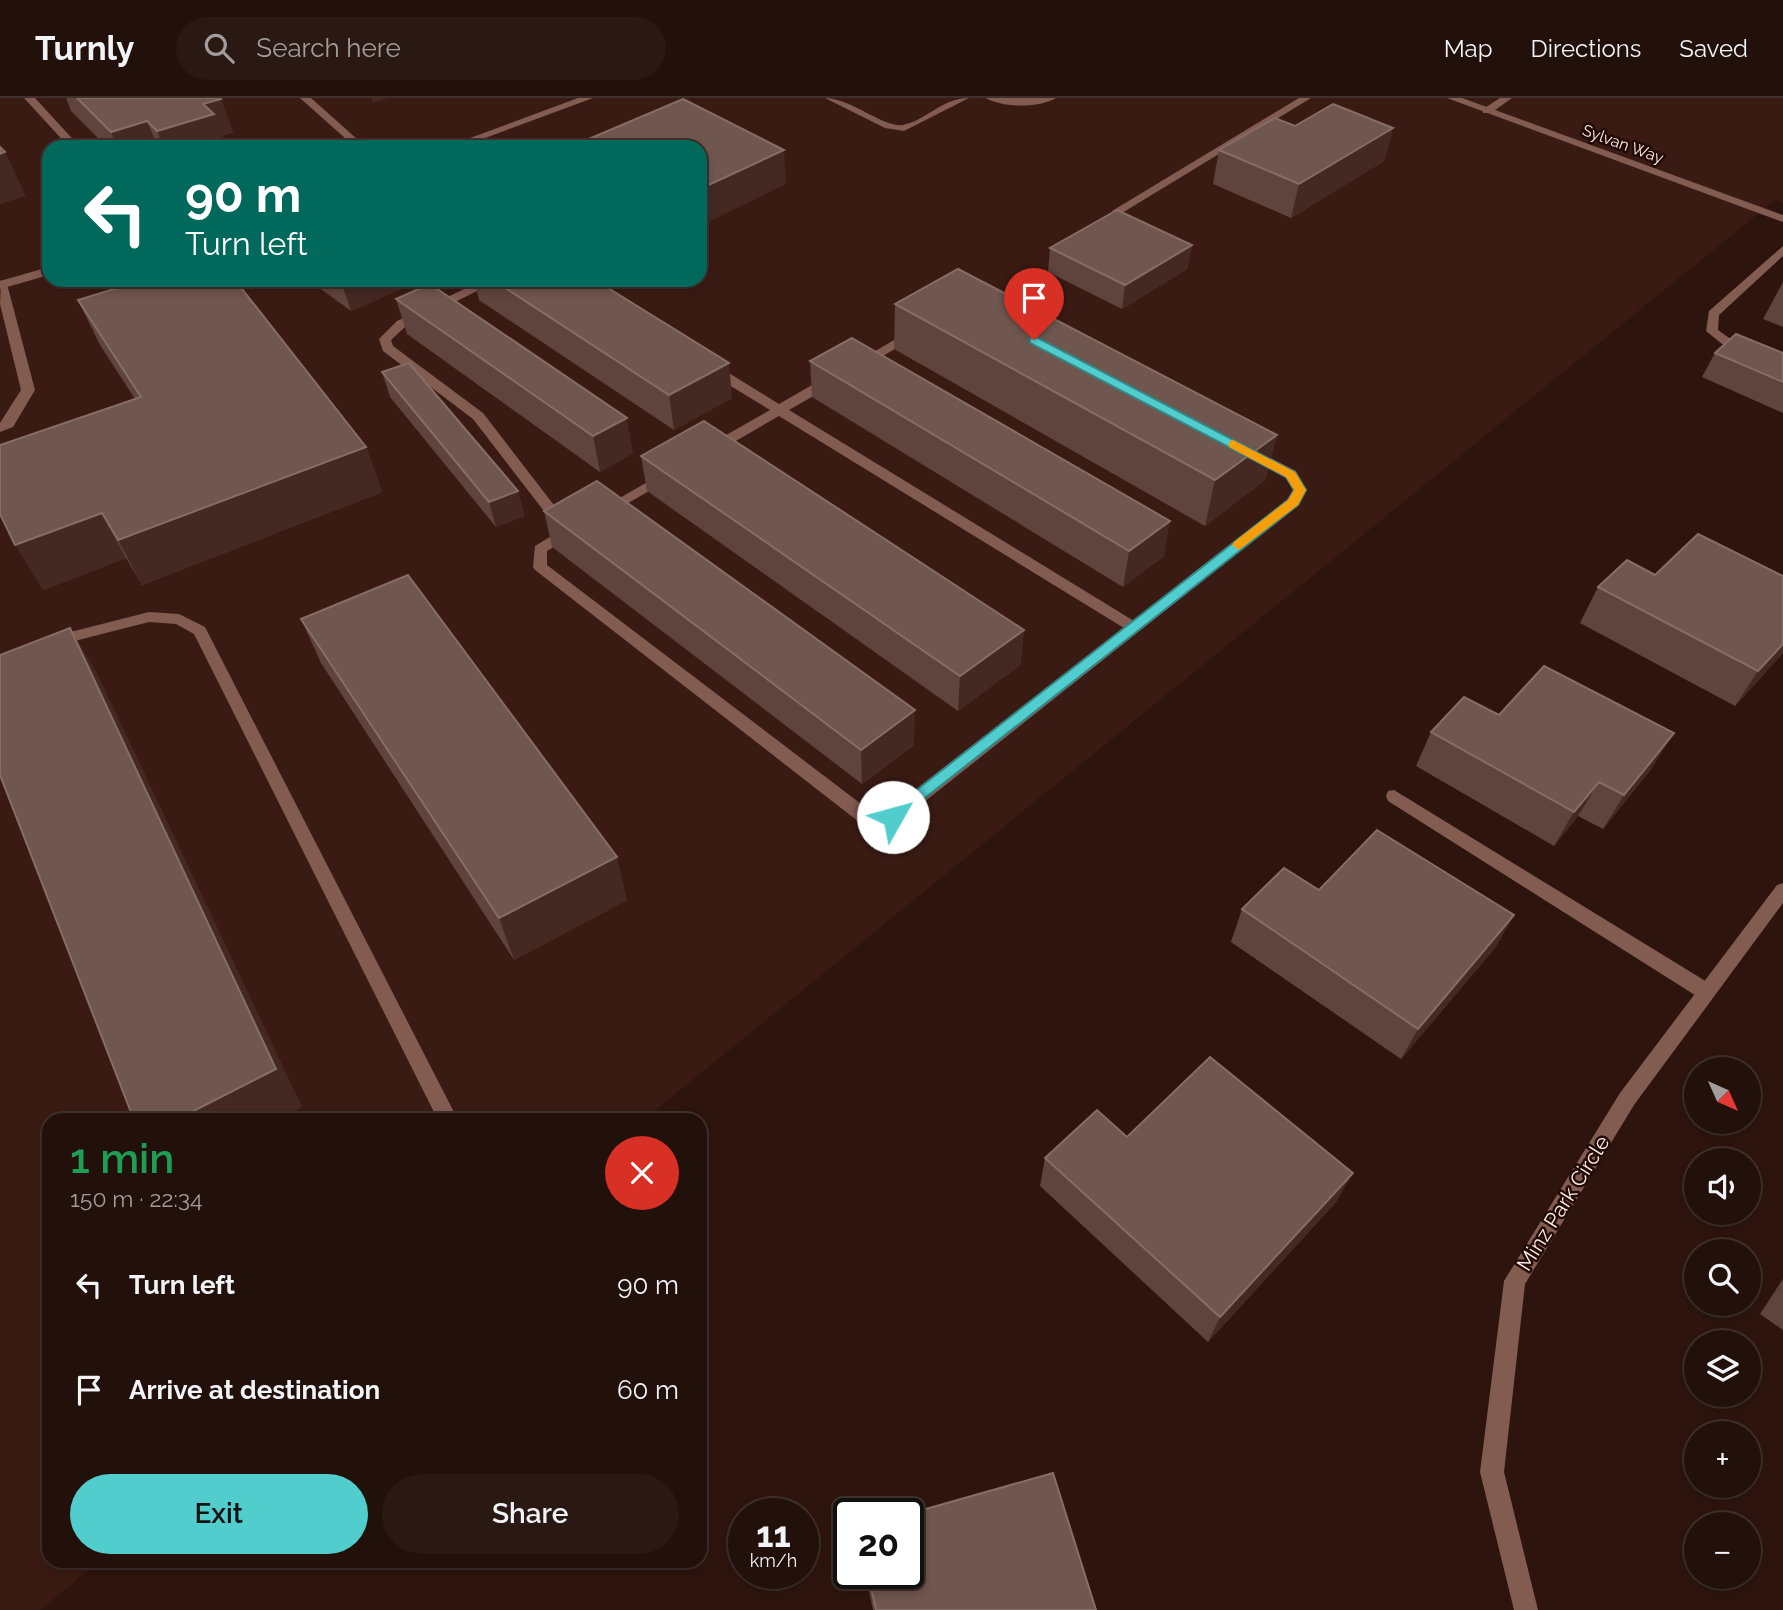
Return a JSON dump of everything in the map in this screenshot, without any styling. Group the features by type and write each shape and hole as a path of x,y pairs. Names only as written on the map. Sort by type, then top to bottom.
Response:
{"street":[{"path":"29,98 68,140"},
{"path":"305,98 353,140"},
{"path":"471,140 588,98"},
{"path":"830,98 889,127 904,128 964,98"},
{"path":"991,98 1016,102 1051,98"},
{"path":"1118,211 1306,98"},
{"name":"Sylvan Way","path":"1452,98 1783,219"},
{"path":"1487,111 1507,98"},
{"path":"1783,250 1713,314 1712,331 1731,345 1783,366"},
{"path":"0,428 8,424 28,390 0,284 42,273"},
{"path":"479,287 401,324 385,339 387,348 478,416 579,526"},
{"path":"698,457 929,323"},
{"path":"701,362 1135,628"},
{"path":"674,471 540,549 540,567 864,817 893,817 1293,502 1300,490 1291,474 1230,443"},
{"path":"39,645 149,617 179,619 200,631 444,1113"},
{"path":"1394,796 1705,991"},
{"name":"Minz Park Circle","path":"1525,1610 1492,1472 1515,1280 1627,1099 1783,890"}],"shaded area":[{"path":"0,98 1783,98 1783,203 1775,200 652,1113 42,1113 42,1568 91,1568 40,1610 0,1610"}],"building":[{"path":"77,98 221,99 203,104 214,114 157,131 147,121 111,132"},
{"path":"683,99 784,150 707,186 707,140 586,140"},
{"path":"1333,104 1393,128 1299,184 1219,150 1275,118 1295,126"},
{"path":"1117,210 1192,245 1125,285 1050,248"},
{"path":"958,269 1277,435 1215,480 895,304"},
{"path":"120,287 240,287 366,447 118,540 102,513 15,545 0,514 0,445 141,397 78,300"},
{"path":"423,287 434,287 627,418 593,436 396,299"},
{"path":"504,287 606,287 729,363 669,395"},
{"path":"1736,334 1783,353 1783,382 1715,353"},
{"path":"852,338 1170,521 1129,551 810,361"},
{"path":"409,363 518,491 489,502 382,372"},
{"path":"704,421 1024,630 960,676 641,456"},
{"path":"597,481 915,710 861,750 544,511"},
{"path":"1698,534 1783,576 1783,644 1758,671 1598,587 1627,560 1655,575"},
{"path":"408,575 617,857 499,918 301,619"},
{"path":"70,628 276,1069 190,1113 131,1113 0,775 0,655"},
{"path":"1544,666 1674,733 1624,795 1599,782 1574,812 1431,732 1464,697 1499,715"},
{"path":"1377,830 1514,915 1418,1029 1242,909 1284,868 1319,890"},
{"path":"1210,1057 1353,1173 1220,1317 1045,1158 1097,1110 1127,1137"},
{"path":"1053,1473 1096,1610 876,1610 871,1589 924,1589 924,1509"}],"slow traffic":[{"path":"1233,444 1291,474 1300,490 1293,502 1239,545"}],"route":[{"path":"893,817 1293,502 1300,490 1291,474 1034,340"}]}
